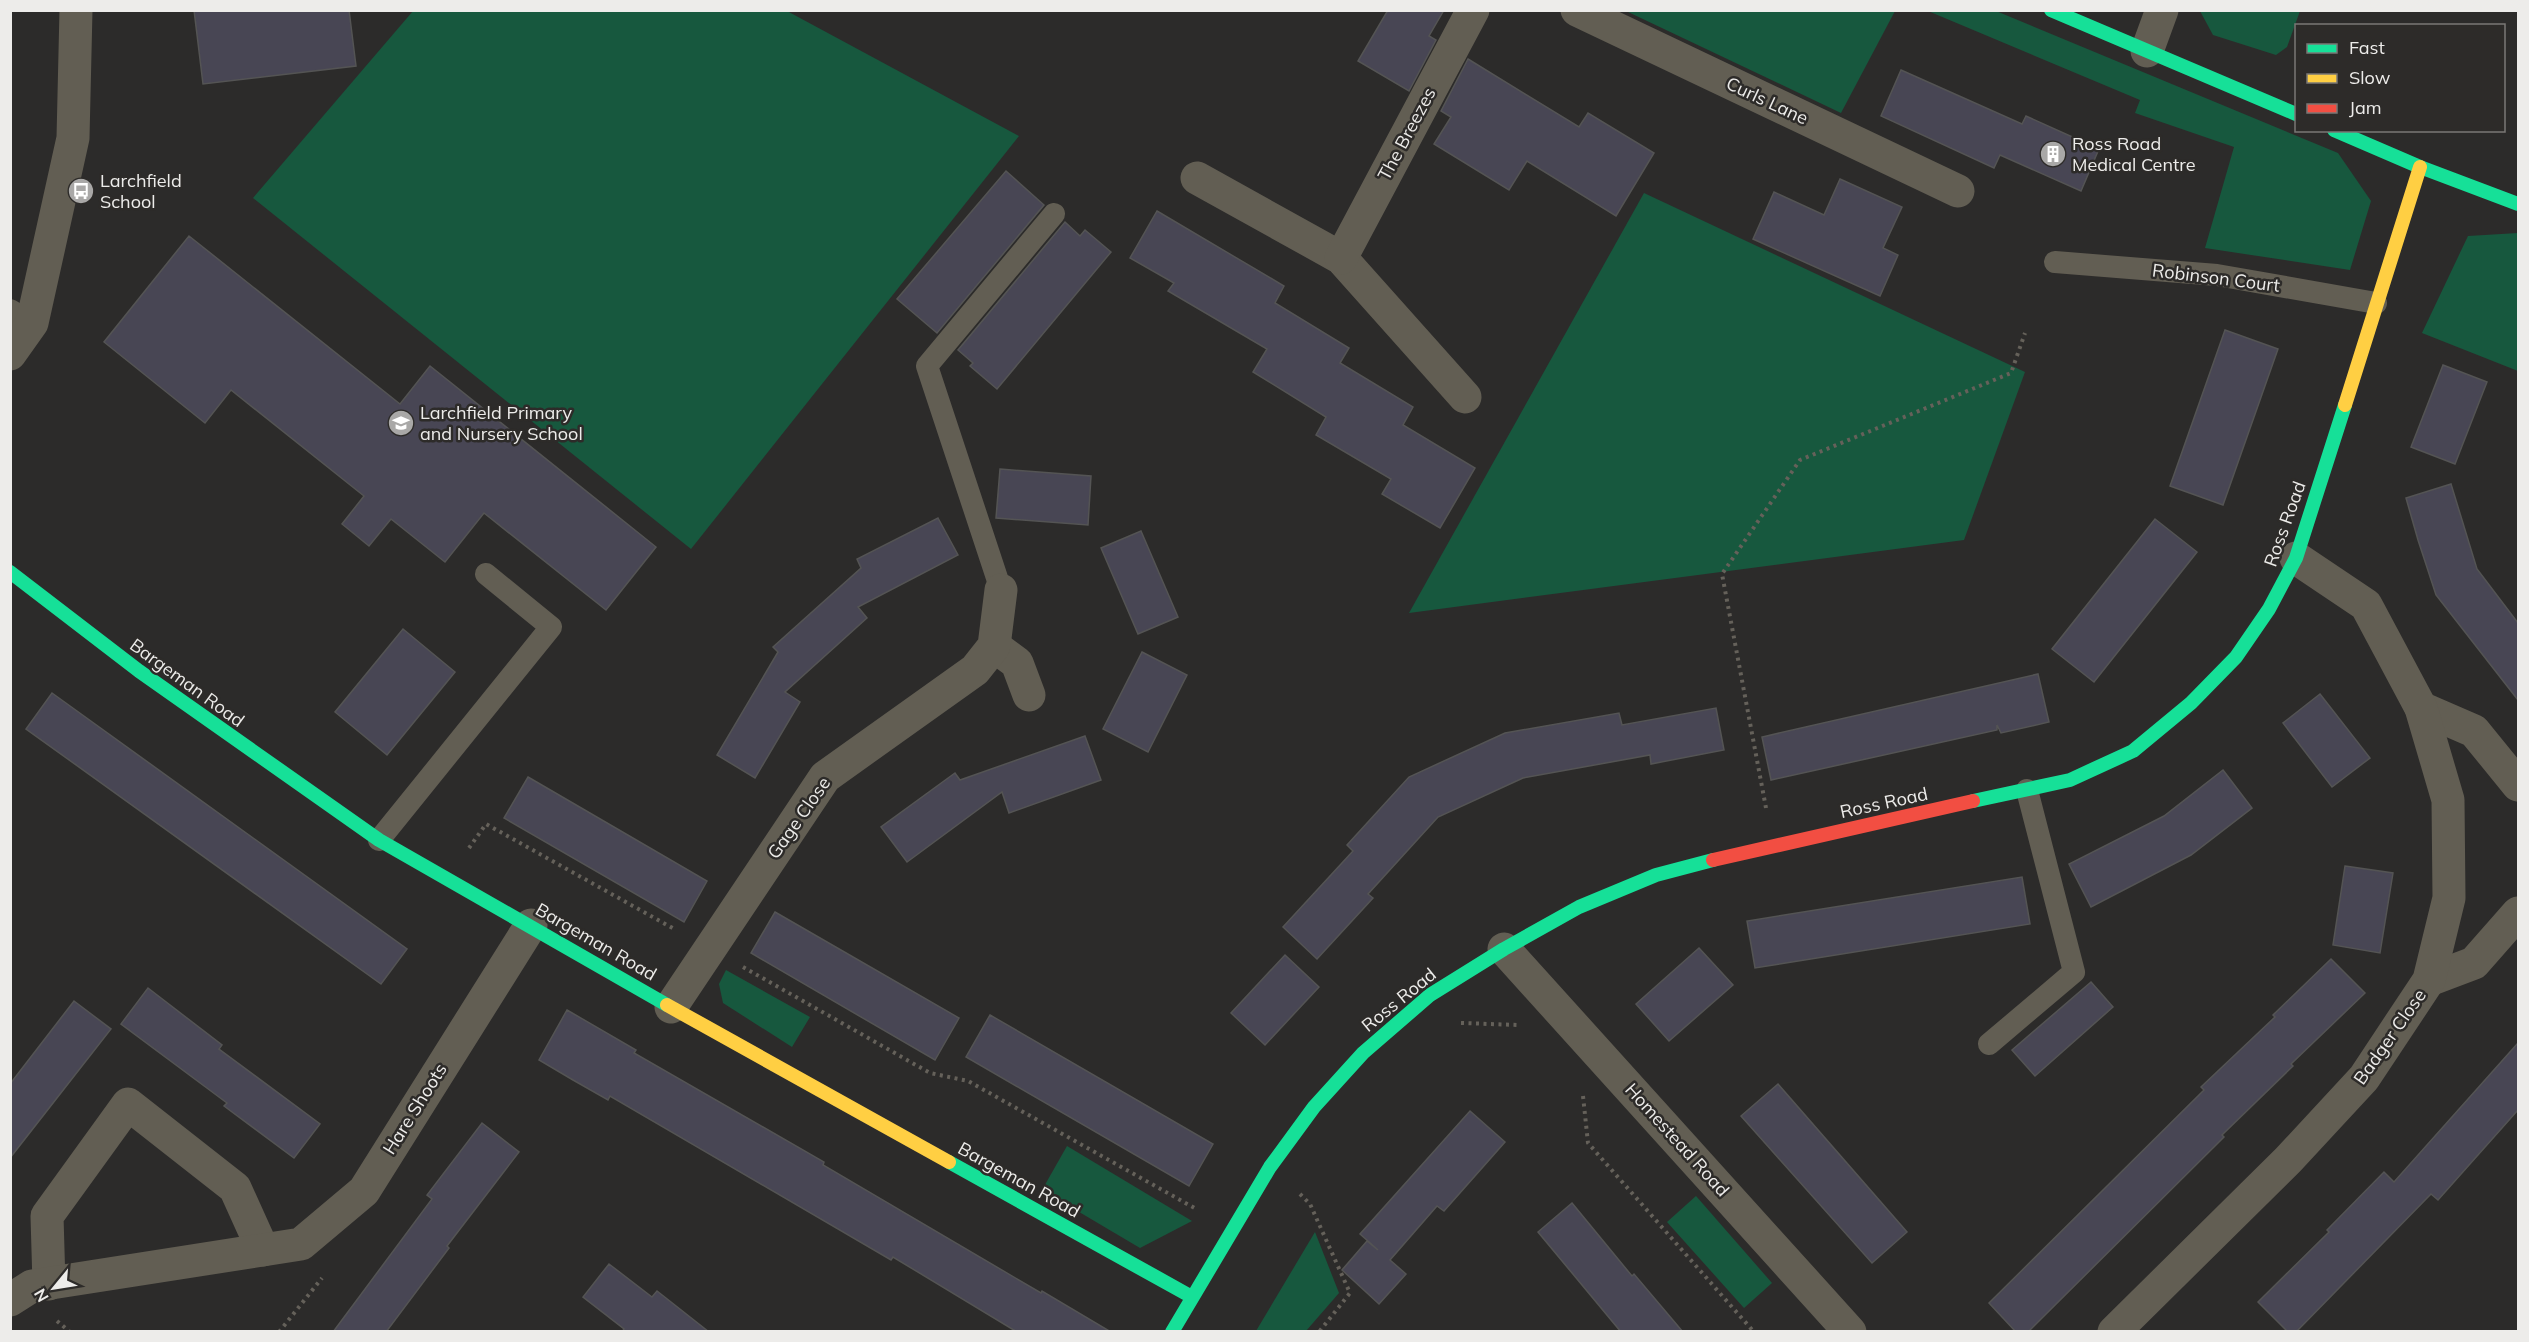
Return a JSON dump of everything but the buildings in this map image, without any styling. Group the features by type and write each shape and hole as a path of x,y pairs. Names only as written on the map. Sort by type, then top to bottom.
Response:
{"street":[{"path":"10,354 73,138 76,10"},
{"name":"The Breezes","path":"1341,258 1473,10"},
{"name":"Curls Lane","path":"1577,10 1958,191"},
{"path":"2051,10 2295,114"},
{"path":"2147,51 2162,10"},
{"path":"2339,132 2420,167 2518,204"},
{"name":"Ross Road","path":"1172,1332 1270,1167 1314,1107 1363,1053 1430,995 1504,949 1579,907 1656,875 1773,845 2070,780 2133,751 2191,703 2236,657 2270,609 2296,558 2420,167"},
{"path":"1197,178 1341,258 1465,397"},
{"name":"Badger Close","path":"2114,1332 2288,1160 2364,1078 2429,980 2449,898 2448,800 2421,708 2366,605 2296,558"},
{"name":"Bargeman Road","path":"10,572 139,671 379,840 671,1007 1192,1297"},
{"path":"1001,590 994,646 1017,663 1029,695"},
{"name":"Gage Close","path":"671,1007 825,777 975,670 994,646"},
{"path":"2421,708 2474,731 2518,785"},
{"path":"2429,980 2474,963 2518,913"},
{"name":"Hare Shoots","path":"10,1300 32,1286 302,1244 364,1191 531,925"},
{"name":"Homestead Road","path":"1504,949 1850,1332"},
{"path":"49,1284 47,1216 128,1104 235,1188 263,1250"}],"lane":[{"path":"1001,590 927,366 1054,214"},
{"name":"Robinson Court","path":"2055,262 2217,275 2376,303"},
{"path":"379,840 551,627 486,574"},
{"path":"1989,1044 2073,972 2027,790"}],"path":[{"path":"1773,845 1722,574 1800,460 2011,373 2025,333"},
{"path":"448,879 486,824 930,1072 968,1082 1233,1230"},
{"path":"1399,1021 1581,1035 1579,1064 1588,1143 1754,1332"},
{"path":"1270,1167 1311,1203 1350,1293 1319,1332"}],"green space":[{"path":"413,11 787,11 1019,136 691,549 253,198"},
{"path":"1626,11 1895,11 1841,113"},
{"path":"1928,11 1996,11 2338,153 2371,201 2350,270 2205,248 2234,147 2135,113 2140,100"},
{"path":"2200,11 2300,11 2287,47 2276,55 2213,35"},
{"path":"1644,193 2025,372 1964,540 1409,613"},
{"path":"2518,233 2518,371 2422,333 2468,236"},
{"path":"726,970 810,1017 792,1047 723,1003 719,984"},
{"path":"1067,1146 1192,1221 1140,1248 1042,1190"},
{"path":"1696,1196 1772,1283 1744,1308 1667,1222"},
{"path":"1315,1232 1339,1293 1306,1331 1256,1331"}],"traffic: fast":[{"path":"2051,10 2295,114"},
{"path":"2339,132 2420,167 2518,204"},
{"path":"1973,801 2070,780 2133,751 2191,703 2236,657 2269,609 2296,558 2345,405"},
{"path":"10,572 139,671 379,840 667,1005"},
{"path":"1172,1332 1270,1167 1314,1107 1363,1053 1430,995 1504,949 1579,907 1656,875 1713,860"},
{"path":"949,1162 1192,1297"}],"traffic: slow":[{"path":"2345,405 2420,167"},
{"path":"667,1005 949,1162"}],"traffic: jam":[{"path":"1713,860 1973,801"}],"place":[{"name":"Ross Road Medical Centre","path":"2053,154"},
{"name":"Larchfield School","path":"81,191"},
{"name":"Larchfield Primary and Nursery School","path":"401,423"}]}
